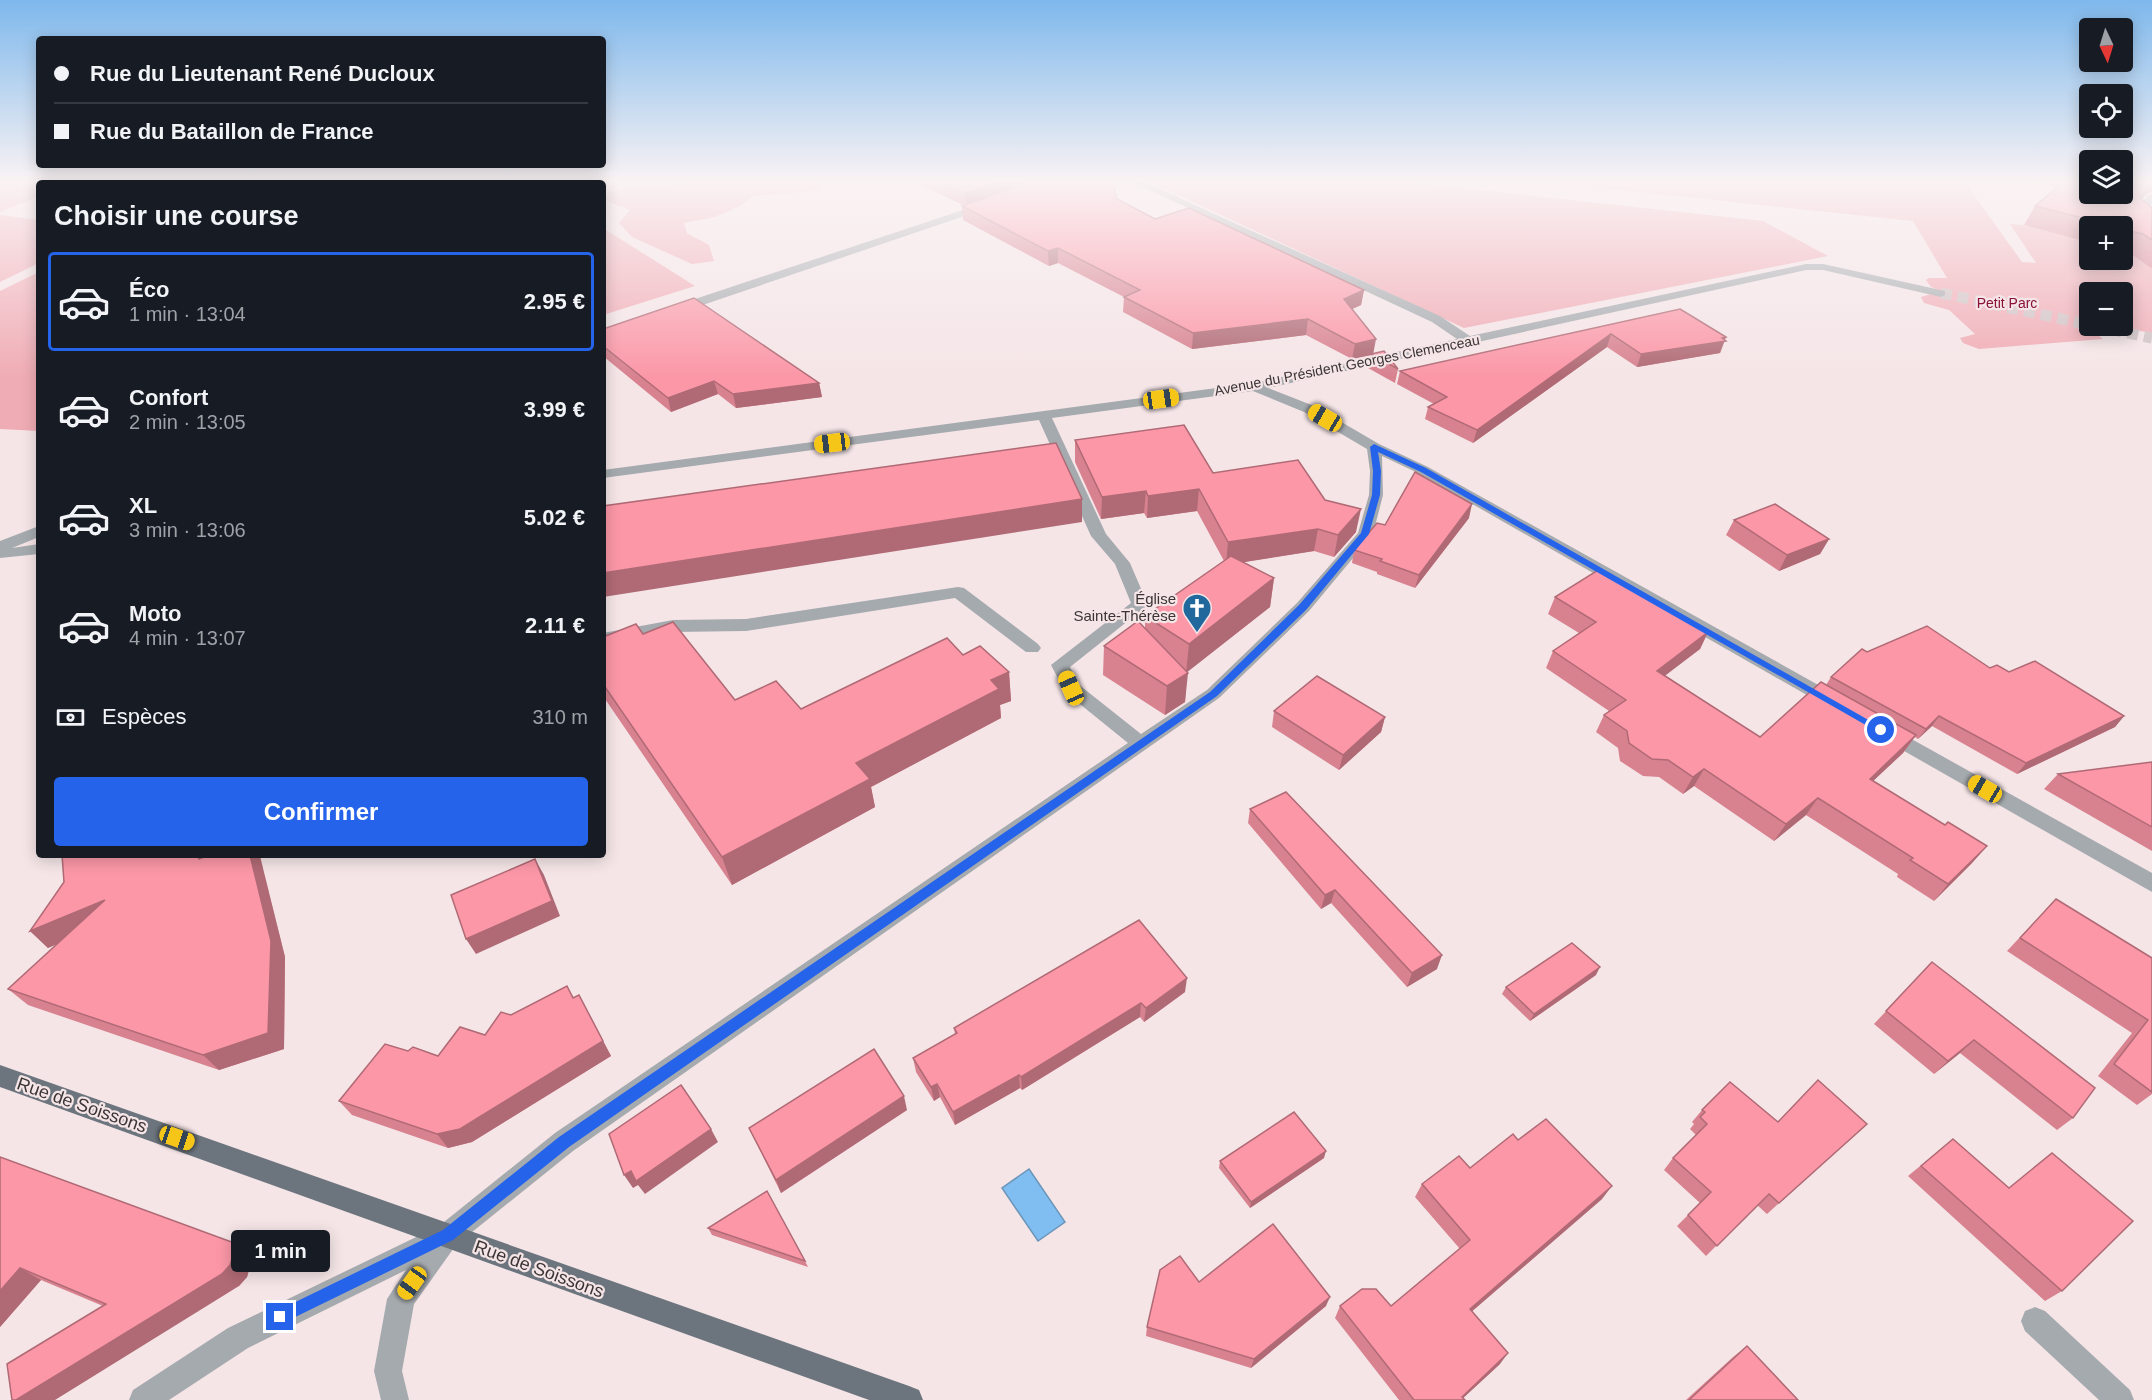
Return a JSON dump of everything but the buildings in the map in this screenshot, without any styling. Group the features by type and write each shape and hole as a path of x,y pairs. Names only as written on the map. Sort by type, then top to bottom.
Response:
{"main road":[{"name":"Rue de Soissons","path":"0,1076 909,1400"}],"street":[{"path":"670,312 865,246"},
{"path":"1278,246 1436,319 1468,341"},
{"name":"Avenue du Président Georges Clemenceau","path":"606,474 1254,387 1806,267 1823,267 1941,293"},
{"path":"1254,387 1309,409 1374,447 1424,470 1850,712"},
{"path":"1044,415 1099,536 1122,563 1140,605 1060,665 1071,688 1141,744"},
{"path":"143,1400 238,1338 448,1235 564,1142 1213,694 1303,608 1365,534 1376,495 1377,471 1374,447"},
{"path":"0,547 36,532"},
{"path":"0,554 36,549"},
{"path":"606,638 673,626 746,626 958,592 1032,648"},
{"path":"1871,724 2152,883"},
{"path":"395,1400 388,1371 400,1299 448,1235"},
{"path":"2036,1321 2120,1400"}],"green space":[{"path":"0,246 36,246 36,264 0,282"},
{"path":"606,246 632,246 695,286 606,314"},
{"path":"653,246 709,246 714,261 692,264"},
{"path":"1288,246 1810,246 1828,256 1464,328"},
{"name":"Petit Parc","path":"1928,246 2011,246 2022,262 2036,263 2025,246 2079,246 2079,270 2133,270 2133,255 2152,268 2152,333 2133,329 2133,282 2079,282 2079,336 2099,336 2103,339 1979,349 1963,343 1960,338 1975,334 1949,310 1924,303 1921,297 1941,291 1931,287 1926,280 1947,278"},
{"path":"36,273 36,431 0,429 0,291"}],"water":[{"path":"1029,1169 1065,1222 1038,1241 1002,1188"}],"tunnel":[{"path":"1941,293 2079,323"},
{"path":"2133,334 2152,338"}],"place":[{"name":"Église Sainte-Thérèse","path":"1197,634"}],"route":[{"path":"280,1317 448,1235 564,1142 1213,694 1303,608 1365,534 1376,495 1377,471 1374,447 1424,470 1881,730"}]}
